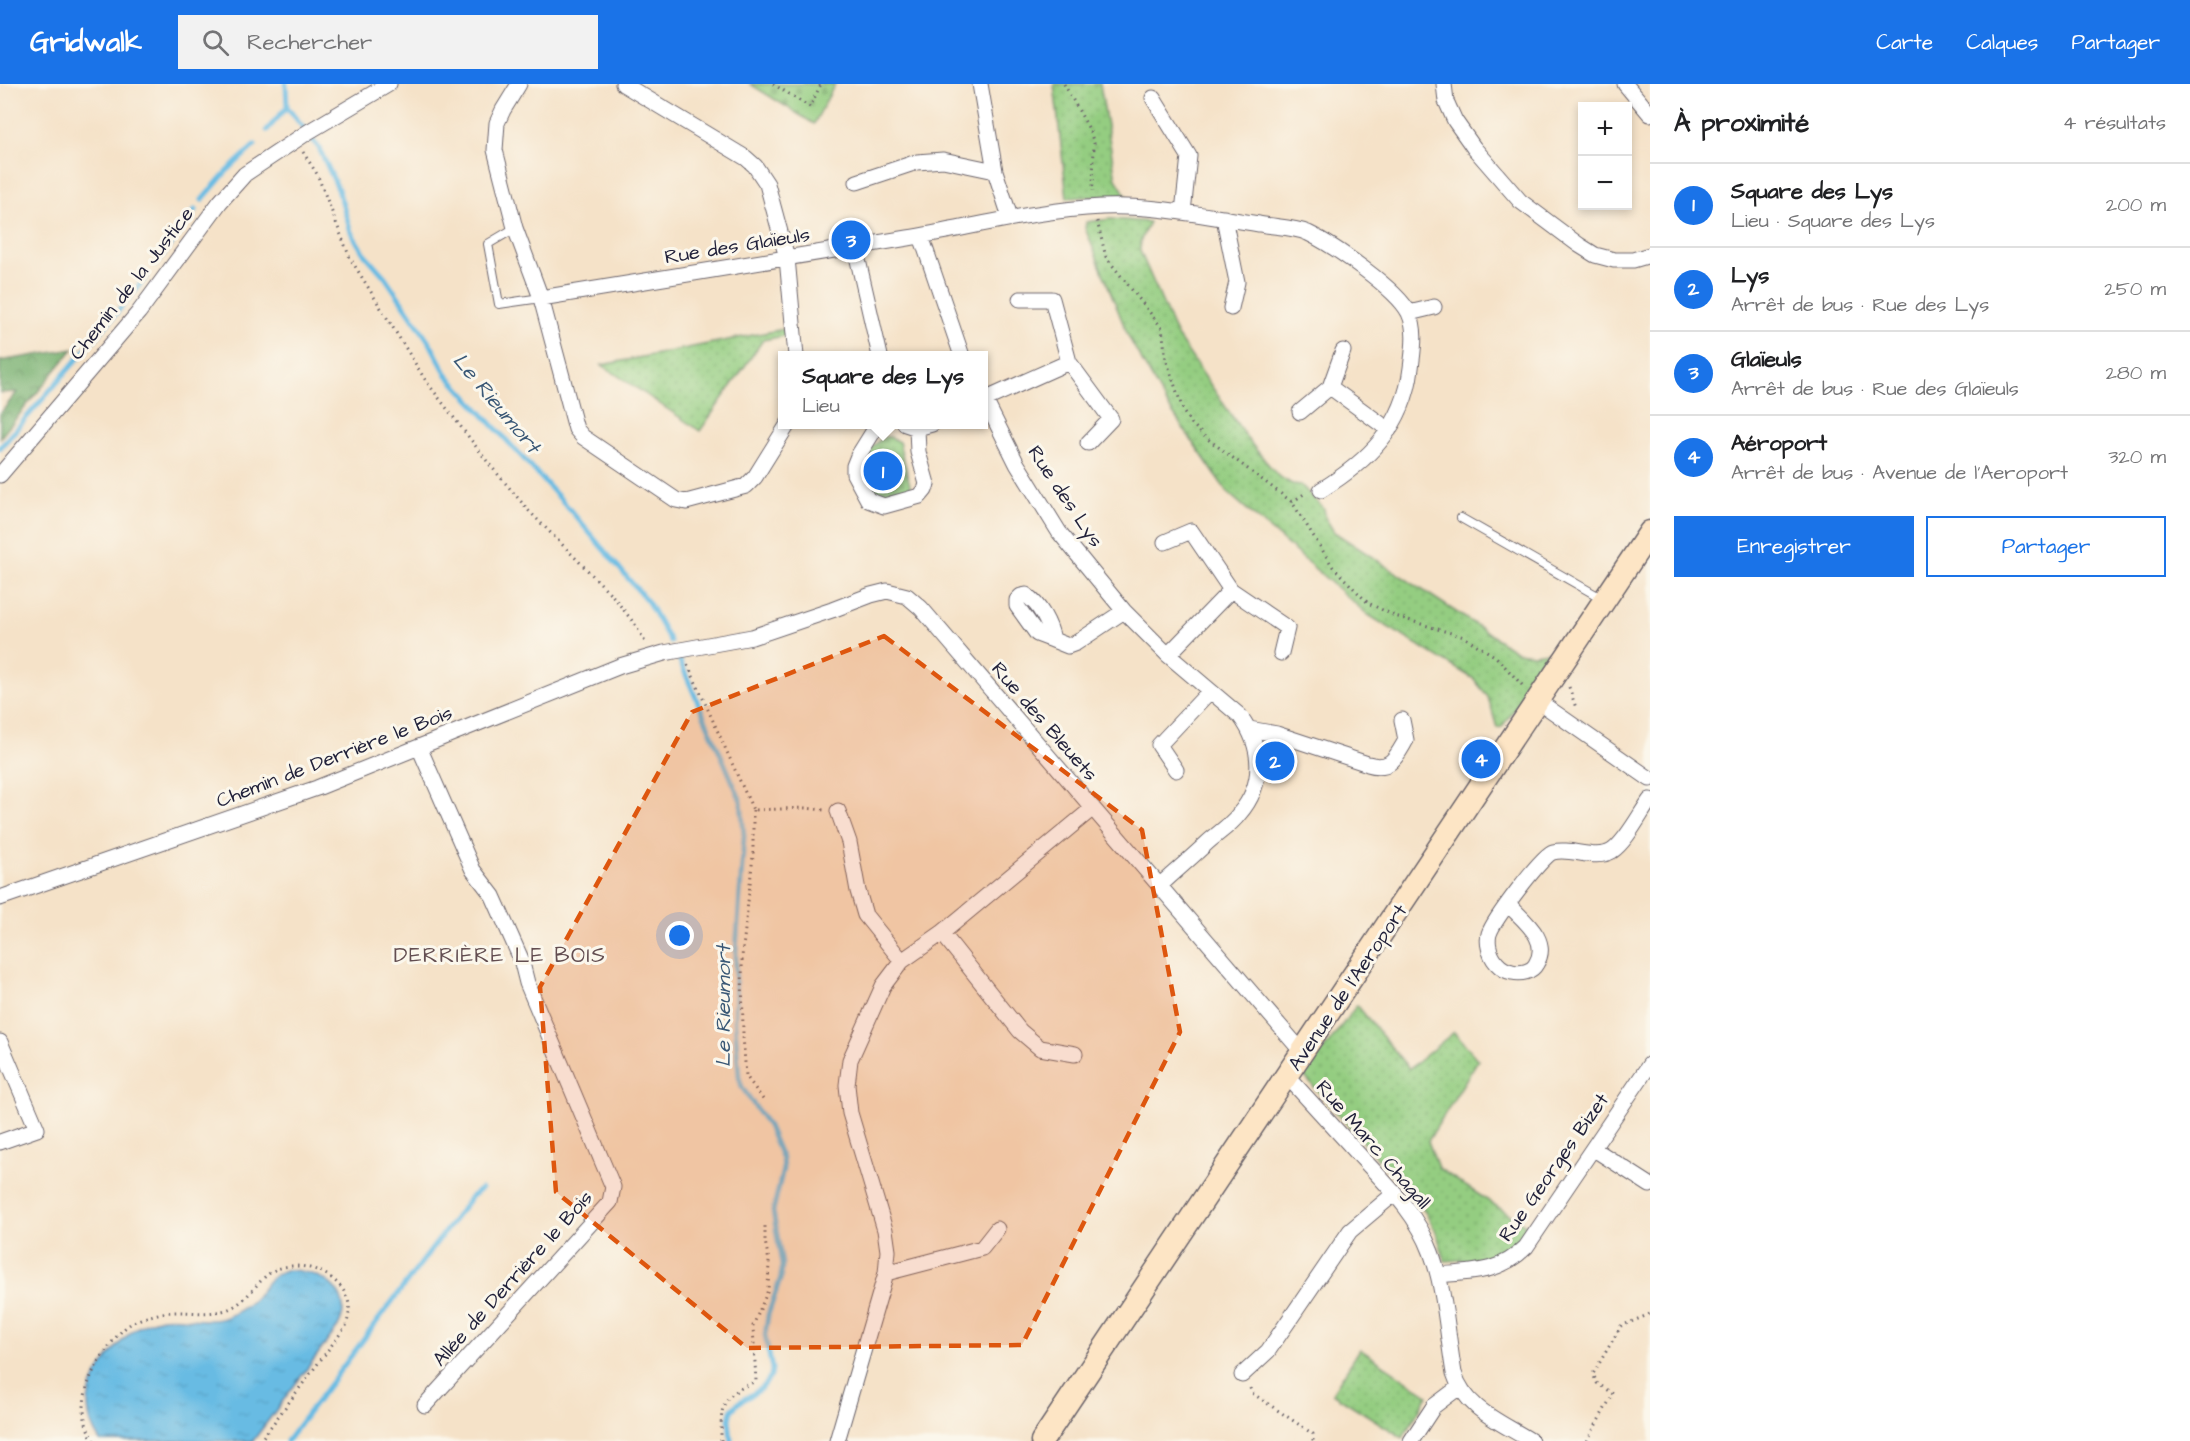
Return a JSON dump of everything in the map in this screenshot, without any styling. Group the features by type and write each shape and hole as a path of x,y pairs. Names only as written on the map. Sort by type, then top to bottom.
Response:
{"street":[{"name":"Chemin de la Justice","path":"0,475 139,312 220,202 245,174 302,136 389,84"},
{"path":"519,84 502,110 495,136 495,150 515,228 541,298 576,429 676,500 686,502 746,486 755,477 785,429"},
{"path":"623,84 755,166 767,184 787,258 796,351"},
{"path":"980,84 995,171 1010,217"},
{"path":"1444,84 1446,101 1455,121 1474,148 1520,201 1595,255 1614,260 1633,260 1650,255"},
{"path":"1625,84 1650,114"},
{"path":"1153,98 1189,156 1183,212"},
{"path":"857,182 917,162 944,160 995,171"},
{"name":"Rue des Glaïeuls","path":"541,298 921,236 1010,217 1095,208 1130,207 1183,212 1306,232 1329,245 1379,281 1395,294 1409,313"},
{"path":"1224,218 1237,282 1231,308"},
{"path":"921,236 960,351"},
{"path":"855,247 879,351"},
{"path":"1020,299 1052,299 1069,362 1111,419 1088,443"},
{"path":"1321,490 1349,472 1376,448 1389,430 1404,398 1410,375 1414,329 1409,313 1434,307"},
{"path":"1300,412 1330,387 1343,351"},
{"path":"988,398 1069,362"},
{"path":"1330,387 1389,430"},
{"name":"Rue des Lys","path":"988,408 1017,464 1059,532 1124,611 1168,655 1240,716 1249,729 1257,748 1258,777 1250,799 1238,816 1160,886"},
{"path":"875,429 858,456 854,474 868,500 884,506 920,496 926,490 927,484 912,429"},
{"path":"1165,542 1191,531 1231,590 1287,628 1281,653"},
{"name":"Avenue de l'Aeroport","path":"1042,1441 1303,1053 1531,694 1605,600 1650,532"},
{"path":"1168,655 1231,590"},
{"name":"Rue des Bleuets","path":"681,650 752,637 887,591 907,596 929,618 1303,1053"},
{"path":"1053,640 1068,646 1077,643 1124,611"},
{"name":"Chemin de Derrière le Bois","path":"0,898 316,788 620,666 681,650"},
{"path":"1176,770 1160,745 1210,691"},
{"path":"1531,694 1650,779"},
{"path":"1249,729 1277,734 1368,764 1382,766 1394,760 1406,740 1402,720"},
{"name":"Allée de Derrière le Bois","path":"419,747 473,870 493,896 520,959 527,983 614,1187 610,1202 425,1406"},
{"path":"1508,904 1539,861 1547,854 1556,851 1598,854 1610,852 1620,844 1650,800"},
{"path":"837,1441 886,1273 888,1251 885,1230 850,1113 847,1085 850,1060 883,986 902,961 942,933 1093,808"},
{"path":"838,811 849,842 865,915 902,961"},
{"path":"942,933 1020,1031 1040,1048 1075,1053"},
{"path":"0,1042 37,1129 0,1142"},
{"name":"Rue Georges Bizet","path":"1438,1275 1502,1266 1515,1258 1526,1246 1594,1149 1650,1064"},
{"name":"Rue Marc Chagall","path":"1287,1076 1395,1193 1415,1219 1431,1252 1438,1275 1458,1388"},
{"path":"1594,1149 1650,1185"},
{"path":"1242,1375 1268,1352 1350,1231 1395,1193"},
{"path":"886,1273 982,1248 997,1228"},
{"path":"1411,1441 1434,1406 1458,1388 1470,1403 1532,1441"}],"lane":[{"path":"515,228 488,244 499,304 541,298"},
{"path":"1461,518 1605,600"}],"path":[{"path":"773,84 810,107 821,84"},
{"path":"1064,84 1089,129 1094,143 1092,184 1099,231 1106,257 1162,328 1166,359 1184,413 1192,424 1205,437 1292,502 1333,567 1368,603 1395,616 1464,637 1496,657 1531,694"},
{"path":"302,136 350,258 426,381 490,465 529,511 612,595 637,627 652,656"},
{"path":"681,650 753,810 753,856 742,957 743,1035 746,1076 765,1102"},
{"path":"753,810 805,808 838,811"},
{"path":"721,1441 721,1409 732,1392 756,1381 753,1326 768,1290 769,1261 765,1223"},
{"path":"94,1441 87,1430 84,1414 84,1398 89,1379 98,1362 128,1325 152,1315 171,1311 206,1313 224,1311 247,1298 272,1272 283,1266 298,1265 312,1268 332,1278 345,1292 349,1303 348,1320 346,1326 260,1441"},
{"path":"1587,1441 1613,1394 1597,1383 1593,1374 1622,1326 1650,1314"},
{"path":"1242,1375 1252,1393 1312,1434 1313,1441"}],"highlighted area":[{"path":"884,636 1142,830 1180,1032 1022,1345 747,1348 556,1192 540,987 692,712"}],"green space":[{"path":"750,84 835,84 814,124"},
{"path":"1054,84 1100,84 1116,179 1126,195 1067,198"},
{"path":"1111,219 1149,222 1140,242 1140,251 1177,336 1249,441 1278,476 1292,484 1301,485 1324,509 1326,519 1334,532 1517,652 1534,654 1548,652 1548,659 1502,727 1497,728 1488,697 1474,679 1368,615 1227,492 1166,403 1129,338 1085,228 1086,222"},
{"path":"784,329 785,336 763,340 700,431 602,365"},
{"path":"73,349 0,438 0,414 17,392 0,393 0,361"},
{"path":"885,437 899,442 911,489 904,496 894,499 873,497 860,474 862,463 868,453"},
{"path":"1357,1005 1409,1069 1454,1032 1478,1060 1428,1141 1438,1168 1530,1228 1510,1255 1498,1258 1445,1261 1437,1234 1425,1212 1304,1076"},
{"path":"1360,1349 1428,1395 1403,1438 1332,1393"}],"water":[{"path":"286,1270 310,1273 322,1278 338,1293 343,1314 338,1327 253,1441 100,1441 89,1417 89,1394 98,1372 128,1335 143,1324 158,1319 175,1317 210,1320 226,1317 247,1305 270,1279"}],"waterway":[{"name":"Le Rieumort","path":"286,84 287,107 305,130"},
{"path":"267,130 287,107"},
{"name":"Le Rieumort","path":"309,136 319,148 338,189 351,232 363,252 385,277 430,343 447,375 565,504 648,602 670,641"},
{"path":"202,200 226,172 255,145"},
{"path":"156,264 195,210"},
{"path":"94,340 147,276"},
{"path":"0,448 87,348"},
{"name":"Le Rieumort","path":"679,659 741,801 744,836 736,951 735,1020 739,1077 742,1087 768,1126 782,1159 783,1169 773,1211 782,1265 781,1277 768,1315 765,1335 772,1369 771,1376 761,1389 738,1403 731,1411 729,1419 731,1441"},
{"path":"287,1441 471,1197 481,1189"}],"place":[{"name":"Glaïeuls","path":"851,240"},
{"name":"Square des Lys","path":"883,471"},
{"name":"Aéroport","path":"1481,759"},
{"name":"Lys","path":"1275,761"}],"district":[{"name":"DERRIÈRE LE BOIS","path":"500,955"}]}
